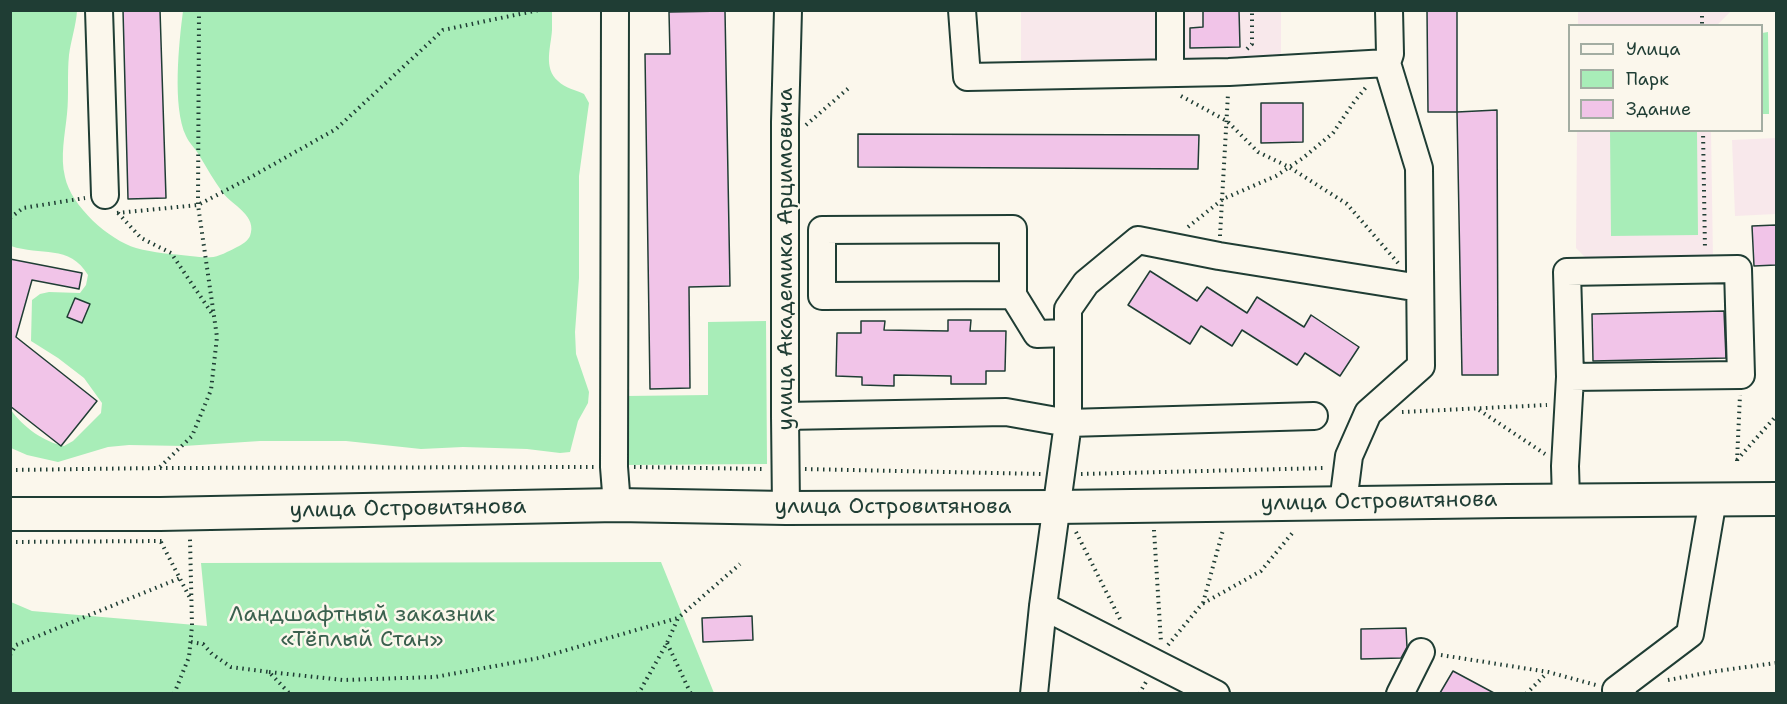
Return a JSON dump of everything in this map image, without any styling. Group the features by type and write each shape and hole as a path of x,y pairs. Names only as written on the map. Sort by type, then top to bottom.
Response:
{"main road":[{"name":"улица Островитянова","path":"10,514 617,505 786,508 1056,507 1776,499"}],"street":[{"path":"99,10 111,204"},
{"path":"615,10 614,467 617,505"},
{"name":"улица Академика Арцимовича","path":"786,508 785,143 788,10"},
{"path":"962,10 967,77 1174,84 1236,62 1387,63"},
{"path":"1170,10 1174,84"},
{"path":"1343,503 1349,456 1368,413 1421,366 1419,168 1387,63 1389,10"},
{"path":"1013,295 822,296 822,230 1013,229 1013,295 1037,334 1067,333"},
{"path":"1034,693 1043,606 1068,423 1068,309 1086,283 1138,240 1219,256 1420,288"},
{"path":"1566,500 1565,466 1570,377 1567,272 1738,269 1740,375 1570,377"},
{"path":"785,416 1006,412 1068,423 1314,416"},
{"path":"1619,692 1690,634 1713,499"},
{"path":"1043,606 1216,693"},
{"path":"1400,693 1421,652"}],"path":[{"path":"159,468 192,436 211,390 218,337 198,205 199,10"},
{"path":"10,218 23,207 111,204 198,205 336,129 443,30 539,10"},
{"path":"1219,256 1227,121 1236,62 1252,44 1252,10"},
{"path":"1166,246 1222,199 1276,176 1333,133 1354,102 1387,63"},
{"path":"1174,84 1227,121 1258,152 1289,167 1347,204 1420,288"},
{"path":"785,143 851,86"},
{"path":"1703,132 1705,269"},
{"path":"111,204 141,238 171,253 215,319"},
{"path":"1368,413 1478,410 1547,405"},
{"path":"1478,410 1565,466"},
{"path":"1739,418 1737,460 1776,416"},
{"path":"10,470 614,467 1060,474 1347,468"},
{"path":"1154,529 1162,653 1202,604 1260,571 1294,531"},
{"path":"1202,604 1223,530"},
{"path":"1076,532 1122,625 1117,642"},
{"path":"174,693 189,657 191,642 190,539"},
{"path":"10,542 161,542 192,602"},
{"path":"191,642 203,644 231,668 343,680 435,677 539,658 678,618 740,564"},
{"path":"10,655 16,645 180,578"},
{"path":"637,693 667,643 678,618"},
{"path":"667,643 691,693"},
{"path":"1421,652 1548,672 1619,692"},
{"path":"1139,693 1157,663"},
{"path":"1661,682 1776,663"},
{"path":"269,672 290,693"},
{"path":"1526,693 1548,672"}],"shaded area":[{"path":"1578,10 1731,11 1718,24 1578,24"},
{"path":"1021,11 1281,11 1281,58 1021,61"},
{"path":"1577,132 1711,132 1713,260 1590,262 1576,248"},
{"path":"1776,138 1776,214 1735,216 1732,140"}],"green space":[{"path":"10,11 77,11 69,55 68,107 63,162 69,188 83,210 114,238 136,248 214,257 246,241 252,229 247,217 223,193 187,139 182,124 178,74 183,11 552,11 549,64 553,76 567,87 584,94 589,103 579,176 579,278 575,332 576,354 589,392 588,403 578,421 570,452 463,447 421,449 346,441 260,441 184,446 108,447 58,462 27,455 11,448 11,410 34,433 64,446 73,441 101,413 102,403 84,378 31,341 32,300 40,294 49,292 80,293 86,285 88,275 81,265 63,255 11,246"},
{"path":"1768,32 1769,114 1763,114 1763,33"},
{"path":"1610,132 1697,132 1698,235 1611,236"},
{"path":"766,321 767,464 626,465 626,396 708,395 708,322"},
{"name":"Ландшафтный заказник «Тёплый Стан»","path":"661,562 714,693 11,693 11,602 32,611 207,626 201,563"}],"building":[{"path":"123,10 160,10 166,198 128,199"},
{"path":"1203,10 1239,10 1240,47 1190,48 1190,28 1203,27"},
{"path":"1427,10 1457,10 1457,112 1428,112"},
{"path":"725,11 730,286 689,287 690,388 650,389 645,54 670,54 669,12"},
{"path":"1261,103 1303,103 1303,142 1261,143"},
{"path":"1497,110 1498,375 1462,375 1457,112"},
{"path":"858,134 1199,135 1198,169 858,167"},
{"path":"1776,225 1776,265 1754,266 1752,226"},
{"path":"10,259 82,273 79,289 32,280 16,337 97,401 61,446 10,406"},
{"path":"1150,271 1197,301 1207,287 1247,313 1257,297 1304,327 1311,315 1359,347 1340,376 1305,353 1297,365 1242,330 1232,346 1201,326 1190,344 1128,305"},
{"path":"75,298 90,304 82,323 67,317"},
{"path":"1724,311 1726,358 1593,361 1592,314"},
{"path":"948,320 971,320 970,331 1006,331 1005,371 986,371 986,384 951,384 951,376 894,375 894,386 862,385 862,377 836,376 837,333 861,333 861,321 885,321 884,330 948,331"},
{"path":"752,616 753,640 703,642 702,618"},
{"path":"1406,628 1407,647 1401,658 1361,659 1361,629"},
{"path":"1453,671 1494,693 1440,693"}]}
